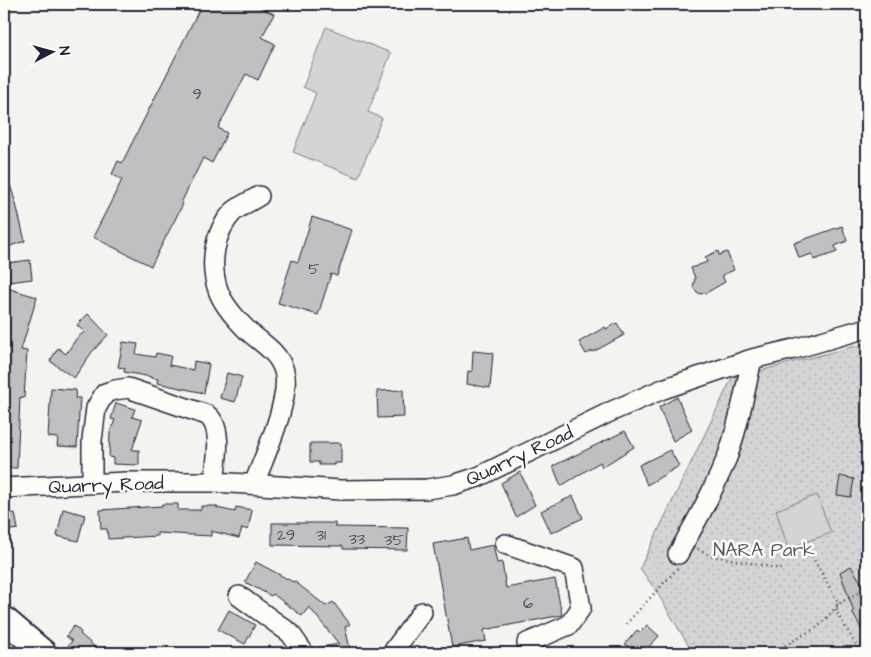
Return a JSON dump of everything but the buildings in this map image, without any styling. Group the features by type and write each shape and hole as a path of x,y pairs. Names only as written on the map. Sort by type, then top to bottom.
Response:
{"main road":[{"path":"4,619 44,653"}],"street":[{"path":"254,484 279,416 286,389 285,372 279,358 232,313 218,291 213,266 217,239 224,225 234,212 259,196"},
{"name":"Quarry Road","path":"4,488 126,482 214,482 341,490 427,489 453,485 478,477 612,411 663,389 752,359 867,328"},
{"path":"684,558 728,455 752,359"},
{"path":"92,484 92,440 96,408 105,394 128,388 211,418 215,424 217,435 214,482"},
{"path":"505,544 574,568 581,608 569,625 527,643 529,653"},
{"path":"238,596 290,634 304,653"},
{"path":"392,653 422,612"}],"path":[{"path":"626,624 684,558 698,549 709,555 781,569"},
{"path":"812,556 838,602 837,612 861,653"},
{"path":"772,653 819,626 841,602 867,589"}],"green space":[{"path":"326,27 391,53 368,112 382,118 358,178 293,152 316,93 303,87"},
{"name":"NARA Park","path":"867,343 867,653 693,653 658,594 640,568 732,378"},
{"path":"817,495 831,533 788,548 776,510"}]}
